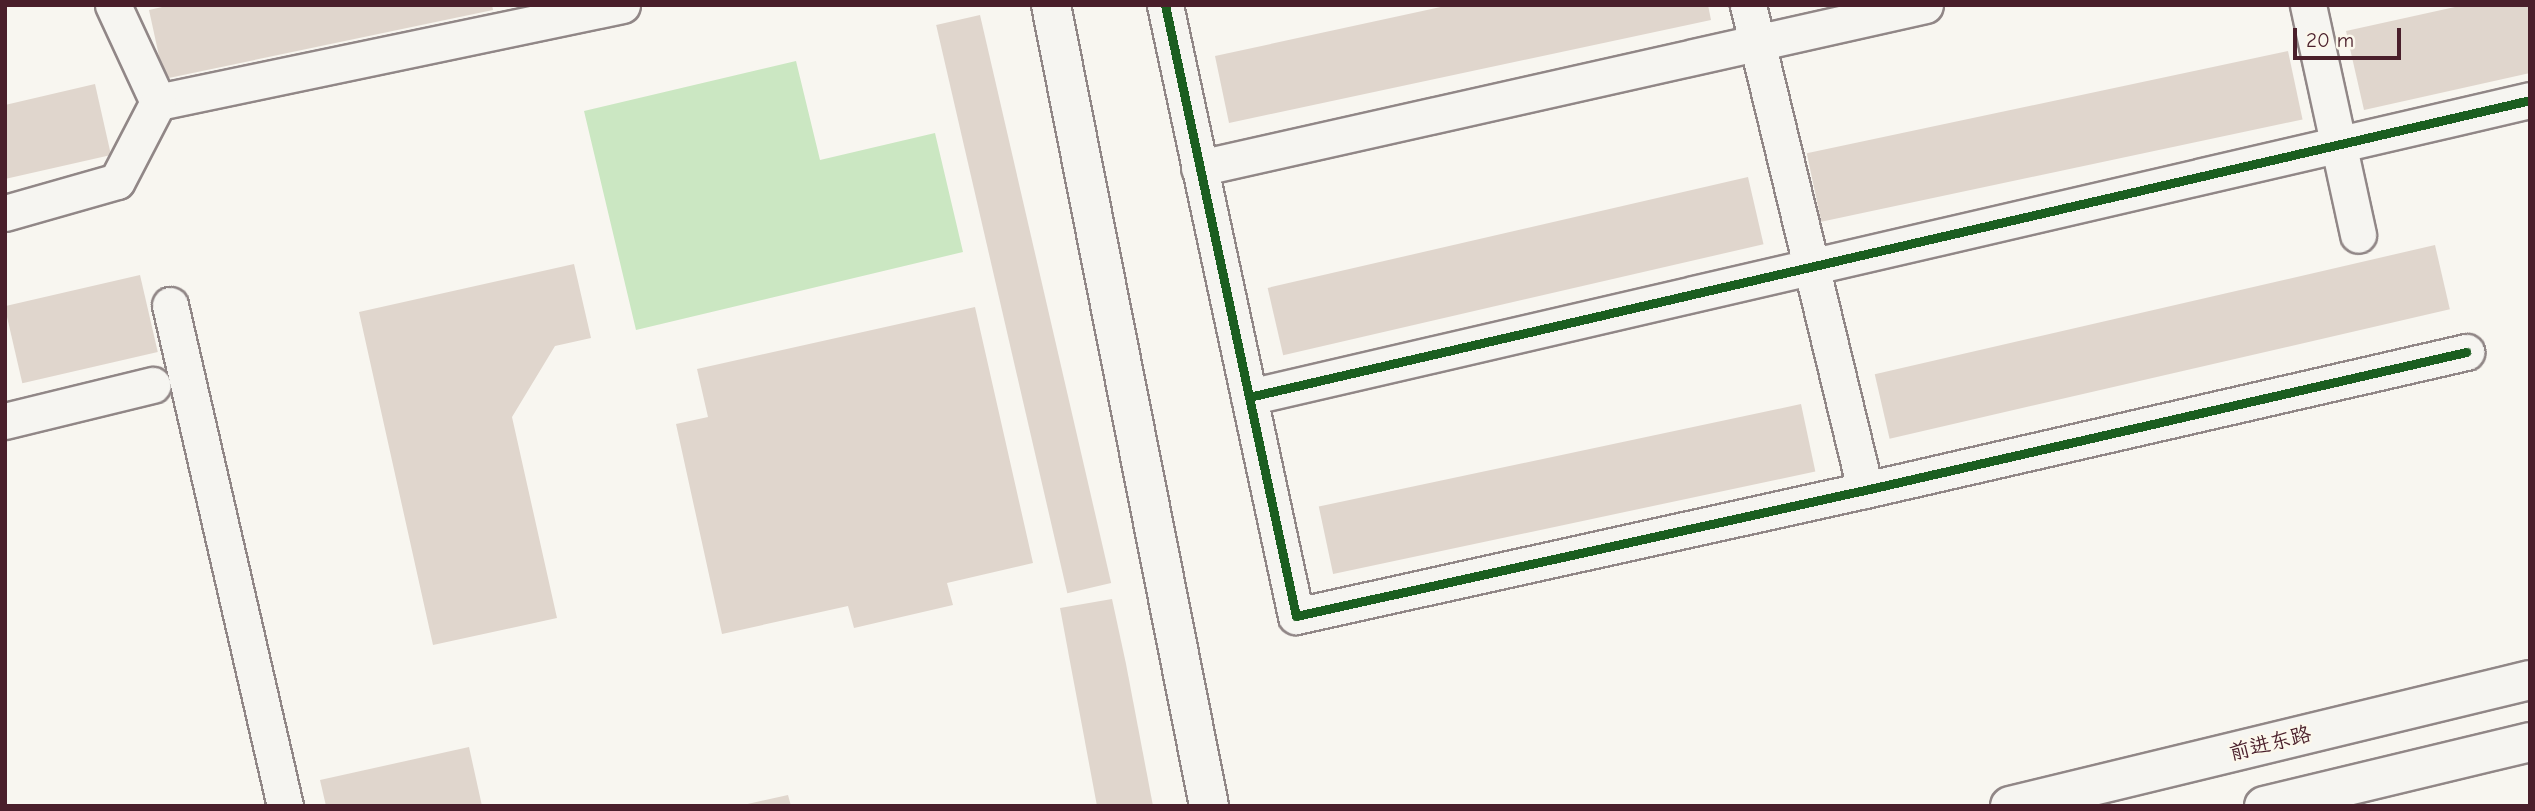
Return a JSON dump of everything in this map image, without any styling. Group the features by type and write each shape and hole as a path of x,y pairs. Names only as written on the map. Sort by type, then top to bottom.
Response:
{"street":[{"path":"113,5 158,102"},
{"path":"5,213 117,181 158,102 517,16 622,5"},
{"path":"1051,5 1209,806"},
{"path":"1165,5 1296,616 1865,491 2466,352"},
{"path":"1748,5 1865,491"},
{"path":"1199,167 1925,5"},
{"path":"2308,5 2358,236"},
{"path":"1249,397 2530,100"},
{"path":"170,305 285,806"},
{"path":"5,421 153,385"},
{"name":"前进东路","path":"2010,806 2530,680"},
{"path":"2264,806 2530,742"}],"green space":[{"path":"796,61 820,160 935,133 963,252 636,330 584,111"}],"building":[{"path":"171,5 492,5 493,10 164,79 149,10"},
{"path":"1450,5 1708,5 1711,20 1229,123 1215,56"},
{"path":"2464,5 2530,5 2530,73 2364,110 2346,31"},
{"path":"980,15 1111,583 1067,593 936,25"},
{"path":"2288,51 2303,119 1821,222 1807,153"},
{"path":"95,84 111,155 5,179 5,105"},
{"path":"1748,177 1764,244 1283,355 1268,288"},
{"path":"2435,245 2450,309 1890,439 1875,374"},
{"path":"574,264 591,338 555,346 512,417 557,618 433,645 359,312"},
{"path":"140,275 158,352 22,383 5,306"},
{"path":"975,307 1033,563 947,583 953,605 854,628 848,606 722,634 676,424 708,417 697,369"},
{"path":"1801,404 1815,471 1333,574 1319,507"},
{"path":"1112,599 1153,806 1097,806 1060,608"},
{"path":"469,747 482,806 326,806 320,780"},
{"path":"788,795 791,806 743,806 743,805"}],"cycle path":[{"path":"1165,5 1296,616 1865,490 2466,352"},
{"path":"1249,397 2530,100"}]}
